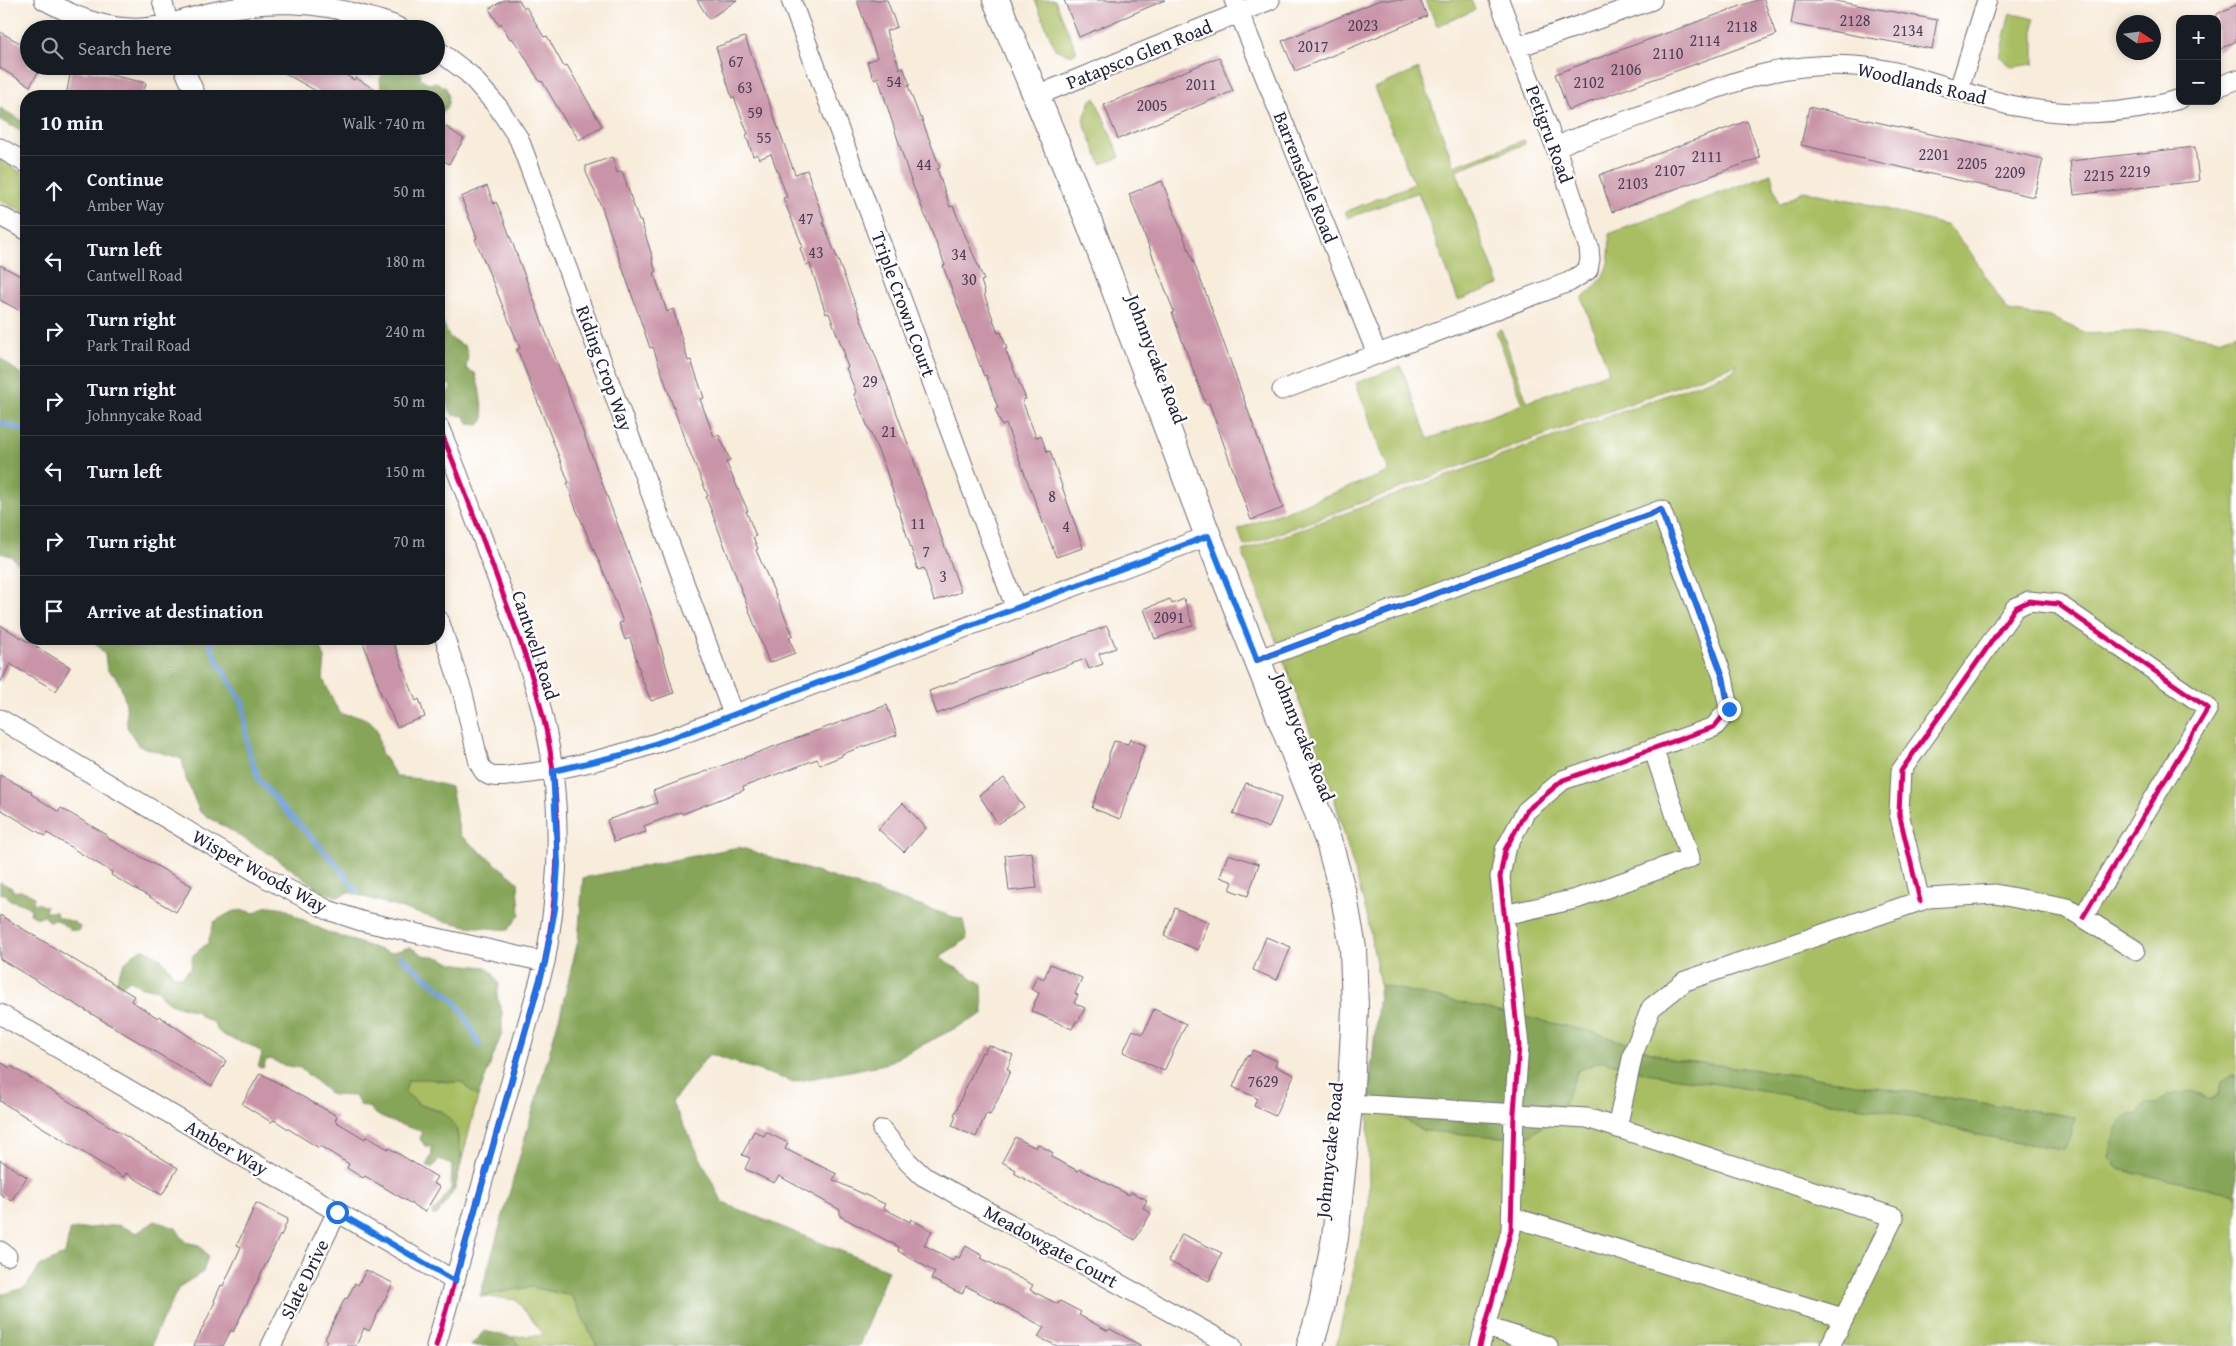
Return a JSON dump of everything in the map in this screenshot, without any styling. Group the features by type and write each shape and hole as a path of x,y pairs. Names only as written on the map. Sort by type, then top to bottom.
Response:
{"street":[{"path":"44,0 85,20"},
{"path":"162,0 167,20"},
{"name":"Triple Crown Court","path":"791,0 1016,609"},
{"name":"Johnnycake Road","path":"996,0 1092,231 1208,536 1314,800 1330,846 1344,897 1353,948 1355,1009 1350,1104 1335,1238 1321,1309 1310,1346"},
{"name":"Patapsco Glen Road","path":"1036,96 1237,6 1270,0"},
{"name":"Petigru Road","path":"1377,354 1568,282 1588,270 1589,248 1556,148 1500,0"},
{"path":"1518,48 1652,0"},
{"path":"1959,90 1987,0"},
{"path":"191,20 242,6 277,1 325,6 376,20"},
{"name":"Barrensdale Road","path":"1237,6 1377,354"},
{"name":"Riding Crop Way","path":"445,56 469,74 498,107 519,139 733,714"},
{"name":"Woodlands Road","path":"1556,148 1571,140 1746,77 1786,68 1825,65 1856,66 1959,90 2014,106 2066,114 2140,108 2176,100"},
{"path":"187,75 193,90"},
{"path":"2221,86 2236,80"},
{"path":"0,148 20,160"},
{"path":"0,216 20,227"},
{"path":"1282,390 1377,354"},
{"name":"Cantwell Road","path":"436,1346 545,962 555,909 558,864 553,771 548,736 535,684 466,490 445,441"},
{"path":"1257,660 1661,510 1723,677 1729,709 1714,727 1563,780 1526,811 1505,850 1500,877 1518,1045 1514,1114 1512,1217 1511,1230 1480,1346"},
{"path":"445,638 472,723 479,763 484,772 490,776 500,776 553,771 626,754 1208,536"},
{"path":"1920,901 1899,813 1901,771 2015,608 2029,601 2058,604 2208,708 2083,917"},
{"name":"Wisper Woods Way","path":"0,719 276,883 328,910 361,921 545,962"},
{"path":"1504,915 1576,899 1690,858 1653,748"},
{"path":"1617,1128 1633,1054 1652,1008 1686,981 1928,898 1995,894 2068,908 2135,950"},
{"name":"Amber Way","path":"0,1014 455,1281"},
{"path":"1350,1104 1588,1118 1894,1217 1830,1346"},
{"name":"Meadowgate Court","path":"882,1130 908,1162 923,1176 1232,1346"},
{"name":"Slate Drive","path":"271,1346 337,1212"},
{"path":"1512,1217 1844,1318"},
{"path":"1486,1327 1548,1346"}],"green space":[{"path":"1035,0 1055,0 1077,52 1070,55 1055,49"},
{"path":"1426,0 1471,0 1475,10 1437,26"},
{"path":"2010,13 2034,19 2034,64 2012,67 1999,56"},
{"path":"1419,69 1454,166 1524,140 1525,144 1456,170 1499,285 1458,300 1418,192 1348,218 1345,212 1414,184 1374,88"},
{"path":"382,75 421,75 420,78 429,84 436,82 446,88 448,96 447,106 445,109 445,90 386,90 381,87 380,80"},
{"path":"1095,98 1120,157 1101,164 1083,121 1091,100"},
{"path":"0,108 20,120 20,131 0,120"},
{"path":"0,160 20,172 20,211 0,200"},
{"path":"1771,174 1779,205 1803,191 1860,202 1948,226 1967,247 2008,311 2050,317 2088,334 2161,330 2219,339 2236,333 2236,1077 2232,1076 2219,1093 2209,1100 2201,1094 2169,1095 2157,1104 2118,1169 2236,1194 2236,1346 1336,1346 1369,1205 1368,1099 1561,1111 1578,1070 1603,1061 1647,1073 1888,1111 1999,1140 2064,1149 2075,1117 1796,1075 1671,1059 1597,1033 1380,985 1367,915 1330,783 1242,551 1733,371 1737,364 1244,546 1238,529 1389,472 1356,383 1401,366 1428,439 1523,404 1496,331 1501,329 1527,402 1609,372 1582,298 1597,284 1606,270 1609,254 1609,234"},
{"path":"445,327 453,339 465,346 468,355 466,369 475,373 484,419 479,425 468,424 465,416 453,415 446,401 452,386 446,384"},
{"path":"0,358 20,373 20,566 11,556 0,553"},
{"path":"98,645 320,645 325,658 323,679 340,714 359,716 370,721 377,730 381,752 397,777 421,779 451,787 460,835 518,882 520,915 508,930 467,926 440,920 348,892 338,897 321,891 276,858 200,812 186,779 182,759 139,746 127,727 126,704 121,687 116,677 107,670 105,655"},
{"path":"739,847 963,920 967,939 939,957 982,984 983,1014 885,1064 794,1082 709,1054 672,1102 723,1203 888,1270 859,1346 597,1346 572,1296 531,1287 480,1296 560,1015 578,941 583,878"},
{"path":"0,882 12,888 14,892 23,891 30,894 34,897 33,904 37,903 46,907 45,912 56,912 57,917 74,922 81,928 79,931 71,930 57,920 48,921 44,915 37,917 30,914 31,909 8,899 8,895 0,893"},
{"path":"264,907 285,908 327,932 390,953 410,947 423,955 442,958 450,963 486,967 492,972 499,984 497,996 502,1012 502,1033 478,1097 461,1082 428,1079 408,1081 405,1092 420,1105 443,1112 456,1127 462,1159 455,1189 437,1215 432,1215 433,1211 451,1189 452,1164 438,1160 433,1167 429,1168 427,1164 432,1154 431,1147 425,1146 420,1139 422,1132 379,1116 370,1108 360,1105 355,1096 332,1095 300,1068 282,1065 271,1059 266,1060 263,1068 258,1067 262,1054 250,1045 221,1034 214,1023 201,1017 198,1012 171,1004 162,997 158,990 142,987 130,980 121,987 116,982 126,962 143,949 161,959 173,975 182,977 191,967 193,955 208,943 214,922 234,912 243,910 255,913"},
{"path":"1380,985 1597,1033 1671,1059 1796,1075 2075,1117 2072,1132 2064,1149 1999,1140 1888,1111 1647,1073 1603,1061 1578,1070 1561,1111 1526,1139 1424,1131 1368,1099"},
{"path":"2232,1076 2236,1077 2236,1194 2118,1169 2109,1158 2115,1131 2128,1115 2138,1114 2145,1104 2157,1104 2169,1095 2192,1091 2210,1100 2219,1093 2221,1081"},
{"path":"421,1077 444,1082 461,1082 478,1097 462,1159 456,1127 443,1112 420,1105 404,1092 408,1081"},
{"path":"155,1221 176,1228 185,1242 199,1245 208,1256 203,1272 179,1287 154,1337 152,1346 0,1346 0,1294 26,1287 40,1266 65,1254 70,1230 118,1225 137,1233"},
{"path":"531,1287 572,1296 597,1346 519,1346 512,1337 544,1335 516,1300 480,1296"},
{"path":"484,1331 512,1337 519,1346 471,1346"}],"building":[{"path":"504,0 519,0 524,8 526,7 544,37 547,36 564,67 567,65 602,126 579,140 569,127 542,81 540,82 522,52 512,38 510,39 501,23 499,25 489,9"},
{"path":"697,0 737,0 709,19"},
{"path":"857,0 887,0 897,27 886,31 900,69 903,67 910,85 908,86 940,168 937,169 950,207 953,206 984,280 981,281 984,294 998,333 1001,332 1007,349 1005,349 1026,399 1022,400 1036,437 1041,436 1047,452 1050,451 1083,548 1056,557 1006,424 1002,426 995,409 998,408 986,375 984,376 943,266 945,265 910,178 878,77 874,79 867,62 877,58"},
{"path":"1064,0 1165,0 1079,37"},
{"path":"1380,0 1420,0 1427,16 1295,71 1282,41"},
{"path":"1757,0 1764,0 1776,35 1568,110 1555,74"},
{"path":"1795,0 1830,0 1937,20 1932,49 1791,24"},
{"path":"2236,5 2236,41 2221,49 2221,15 2217,14"},
{"path":"0,32 20,43 20,75 37,75 30,86 0,68"},
{"path":"745,37 795,174 807,170 823,222 886,383 961,592 934,601 924,568 918,570 885,467 854,394 856,392 846,368 848,367 843,355 845,355 829,313 826,314 810,264 806,265 800,248 803,247 783,198 787,197 771,154 759,159 757,154 753,156 746,135 748,134 734,97 732,98 716,47"},
{"path":"1219,57 1233,91 1118,139 1104,105"},
{"path":"70,75 110,75 146,83 144,90 67,90"},
{"path":"288,75 346,75 354,80 356,78 376,90 314,90"},
{"path":"1809,107 2043,159 2034,197 1801,145"},
{"path":"1747,121 1760,158 1612,212 1599,175"},
{"path":"445,126 464,139 449,164 445,162"},
{"path":"2195,147 2199,181 2074,195 2070,161"},
{"path":"612,157 617,173 622,171 639,221 641,221 653,259 656,272 654,273 667,312 673,309 688,361 691,360 704,398 700,399 714,437 719,435 730,460 726,462 748,511 746,511 756,536 753,537 758,549 756,550 793,635 789,637 795,653 769,663 706,497 708,496 683,435 653,347 650,348 602,208 586,172 586,166"},
{"path":"1162,181 1208,299 1283,508 1251,520 1209,403 1206,405 1172,313 1174,312 1129,194"},
{"path":"487,186 494,204 496,202 502,215 650,611 674,693 651,701 639,672 630,638 625,640 619,623 623,622 608,582 576,509 567,483 569,483 517,349 520,348 475,239 477,238 461,197"},
{"path":"0,265 20,276 20,311 0,300"},
{"path":"1170,599 1172,604 1184,599 1193,625 1155,639 1144,609"},
{"path":"0,625 20,637 20,645 33,645 70,667 56,691 10,664 0,683"},
{"path":"1107,626 1116,648 1099,654 1103,664 1089,669 1085,659 970,700 937,714 929,691"},
{"path":"364,645 394,645 416,701 419,699 425,717 397,727 382,696"},
{"path":"887,705 897,735 842,754 842,756 820,765 817,759 743,787 744,790 682,814 681,812 644,826 646,832 614,842 607,820 657,803 653,791"},
{"path":"1130,739 1145,745 1120,819 1092,808 1114,741 1128,744"},
{"path":"0,775 32,792 31,794 59,812 61,808 107,835 106,837 192,886 176,912 111,875 112,872 47,833 45,836 0,809"},
{"path":"1004,778 1024,807 998,824 979,795"},
{"path":"1246,783 1282,797 1269,828 1233,814"},
{"path":"903,803 926,828 904,852 878,829"},
{"path":"1032,852 1037,888 1009,891 1005,855"},
{"path":"1228,854 1259,864 1248,896 1230,890 1233,882 1220,877"},
{"path":"1175,908 1209,922 1198,950 1164,936"},
{"path":"0,915 134,996 131,1001 158,1018 159,1016 226,1061 212,1086 0,959"},
{"path":"1266,937 1291,947 1277,980 1253,970"},
{"path":"1050,964 1082,978 1075,994 1078,995 1074,1003 1085,1008 1072,1029 1031,1011 1039,993 1031,989 1037,976 1044,979"},
{"path":"1154,1009 1186,1024 1164,1071 1123,1052 1133,1030 1143,1034"},
{"path":"988,1045 1013,1055 1007,1069 1010,1071 998,1099 990,1115 986,1114 976,1137 952,1126 956,1116 954,1115 964,1092 982,1052 984,1053"},
{"path":"1253,1050 1277,1061 1275,1066 1294,1075 1275,1116 1254,1106 1257,1098 1233,1087 1247,1055 1250,1056"},
{"path":"0,1062 10,1068 11,1066 178,1168 162,1195 126,1173 123,1177 0,1101"},
{"path":"260,1073 337,1116 335,1121 365,1139 366,1136 389,1148 437,1177 433,1183 440,1187 425,1212 365,1176 363,1178 347,1168 349,1164 320,1146 319,1148 274,1120 271,1122 242,1104"},
{"path":"754,1131 764,1136 766,1132 788,1143 785,1149 837,1174 833,1180 885,1204 883,1208 910,1222 911,1219 932,1231 924,1245 953,1260 955,1256 959,1258 966,1246 983,1256 981,1258 1033,1285 1030,1290 1058,1304 1060,1301 1081,1312 1079,1315 1108,1331 1110,1329 1142,1346 1057,1346 1038,1337 1044,1327 966,1286 962,1294 931,1279 935,1272 898,1251 899,1247 840,1216 840,1210 779,1176 774,1183 745,1169 750,1158 742,1155"},
{"path":"1015,1137 1036,1148 1038,1144 1053,1153 1051,1157 1078,1171 1080,1169 1129,1195 1131,1192 1147,1200 1143,1208 1151,1213 1135,1240 1014,1173 1016,1170 1002,1162"},
{"path":"0,1160 27,1177 11,1201 0,1194"},
{"path":"256,1203 288,1219 281,1236 233,1332 231,1330 223,1346 194,1346 221,1285 223,1286 241,1247 237,1245"},
{"path":"1182,1234 1222,1253 1209,1281 1168,1261"},
{"path":"366,1270 393,1283 369,1331 364,1328 356,1346 324,1346 327,1340 325,1339 345,1298 347,1299 355,1283 358,1285"}],"waterway":[{"path":"0,423 20,428"},
{"path":"211,645 218,662 243,704 248,749 259,780 334,861 357,892"},
{"path":"400,956 455,1001 465,1016 479,1045"}],"cycle path":[{"path":"436,1346 545,962 555,890 557,843 553,771 546,727 540,705 520,642 445,442"},
{"path":"1257,660 1661,510 1723,677 1729,709 1714,727 1563,780 1526,811 1505,850 1500,877 1519,1045 1514,1113 1511,1230 1480,1346"},
{"path":"1920,901 1899,813 1901,771 2015,608 2029,601 2058,604 2208,708 2083,917"}],"route":[{"path":"337,1212 455,1281 545,962 555,909 558,864 557,817 553,771 626,754 677,736 1208,536 1257,660 1661,510 1723,677 1729,709"}]}
